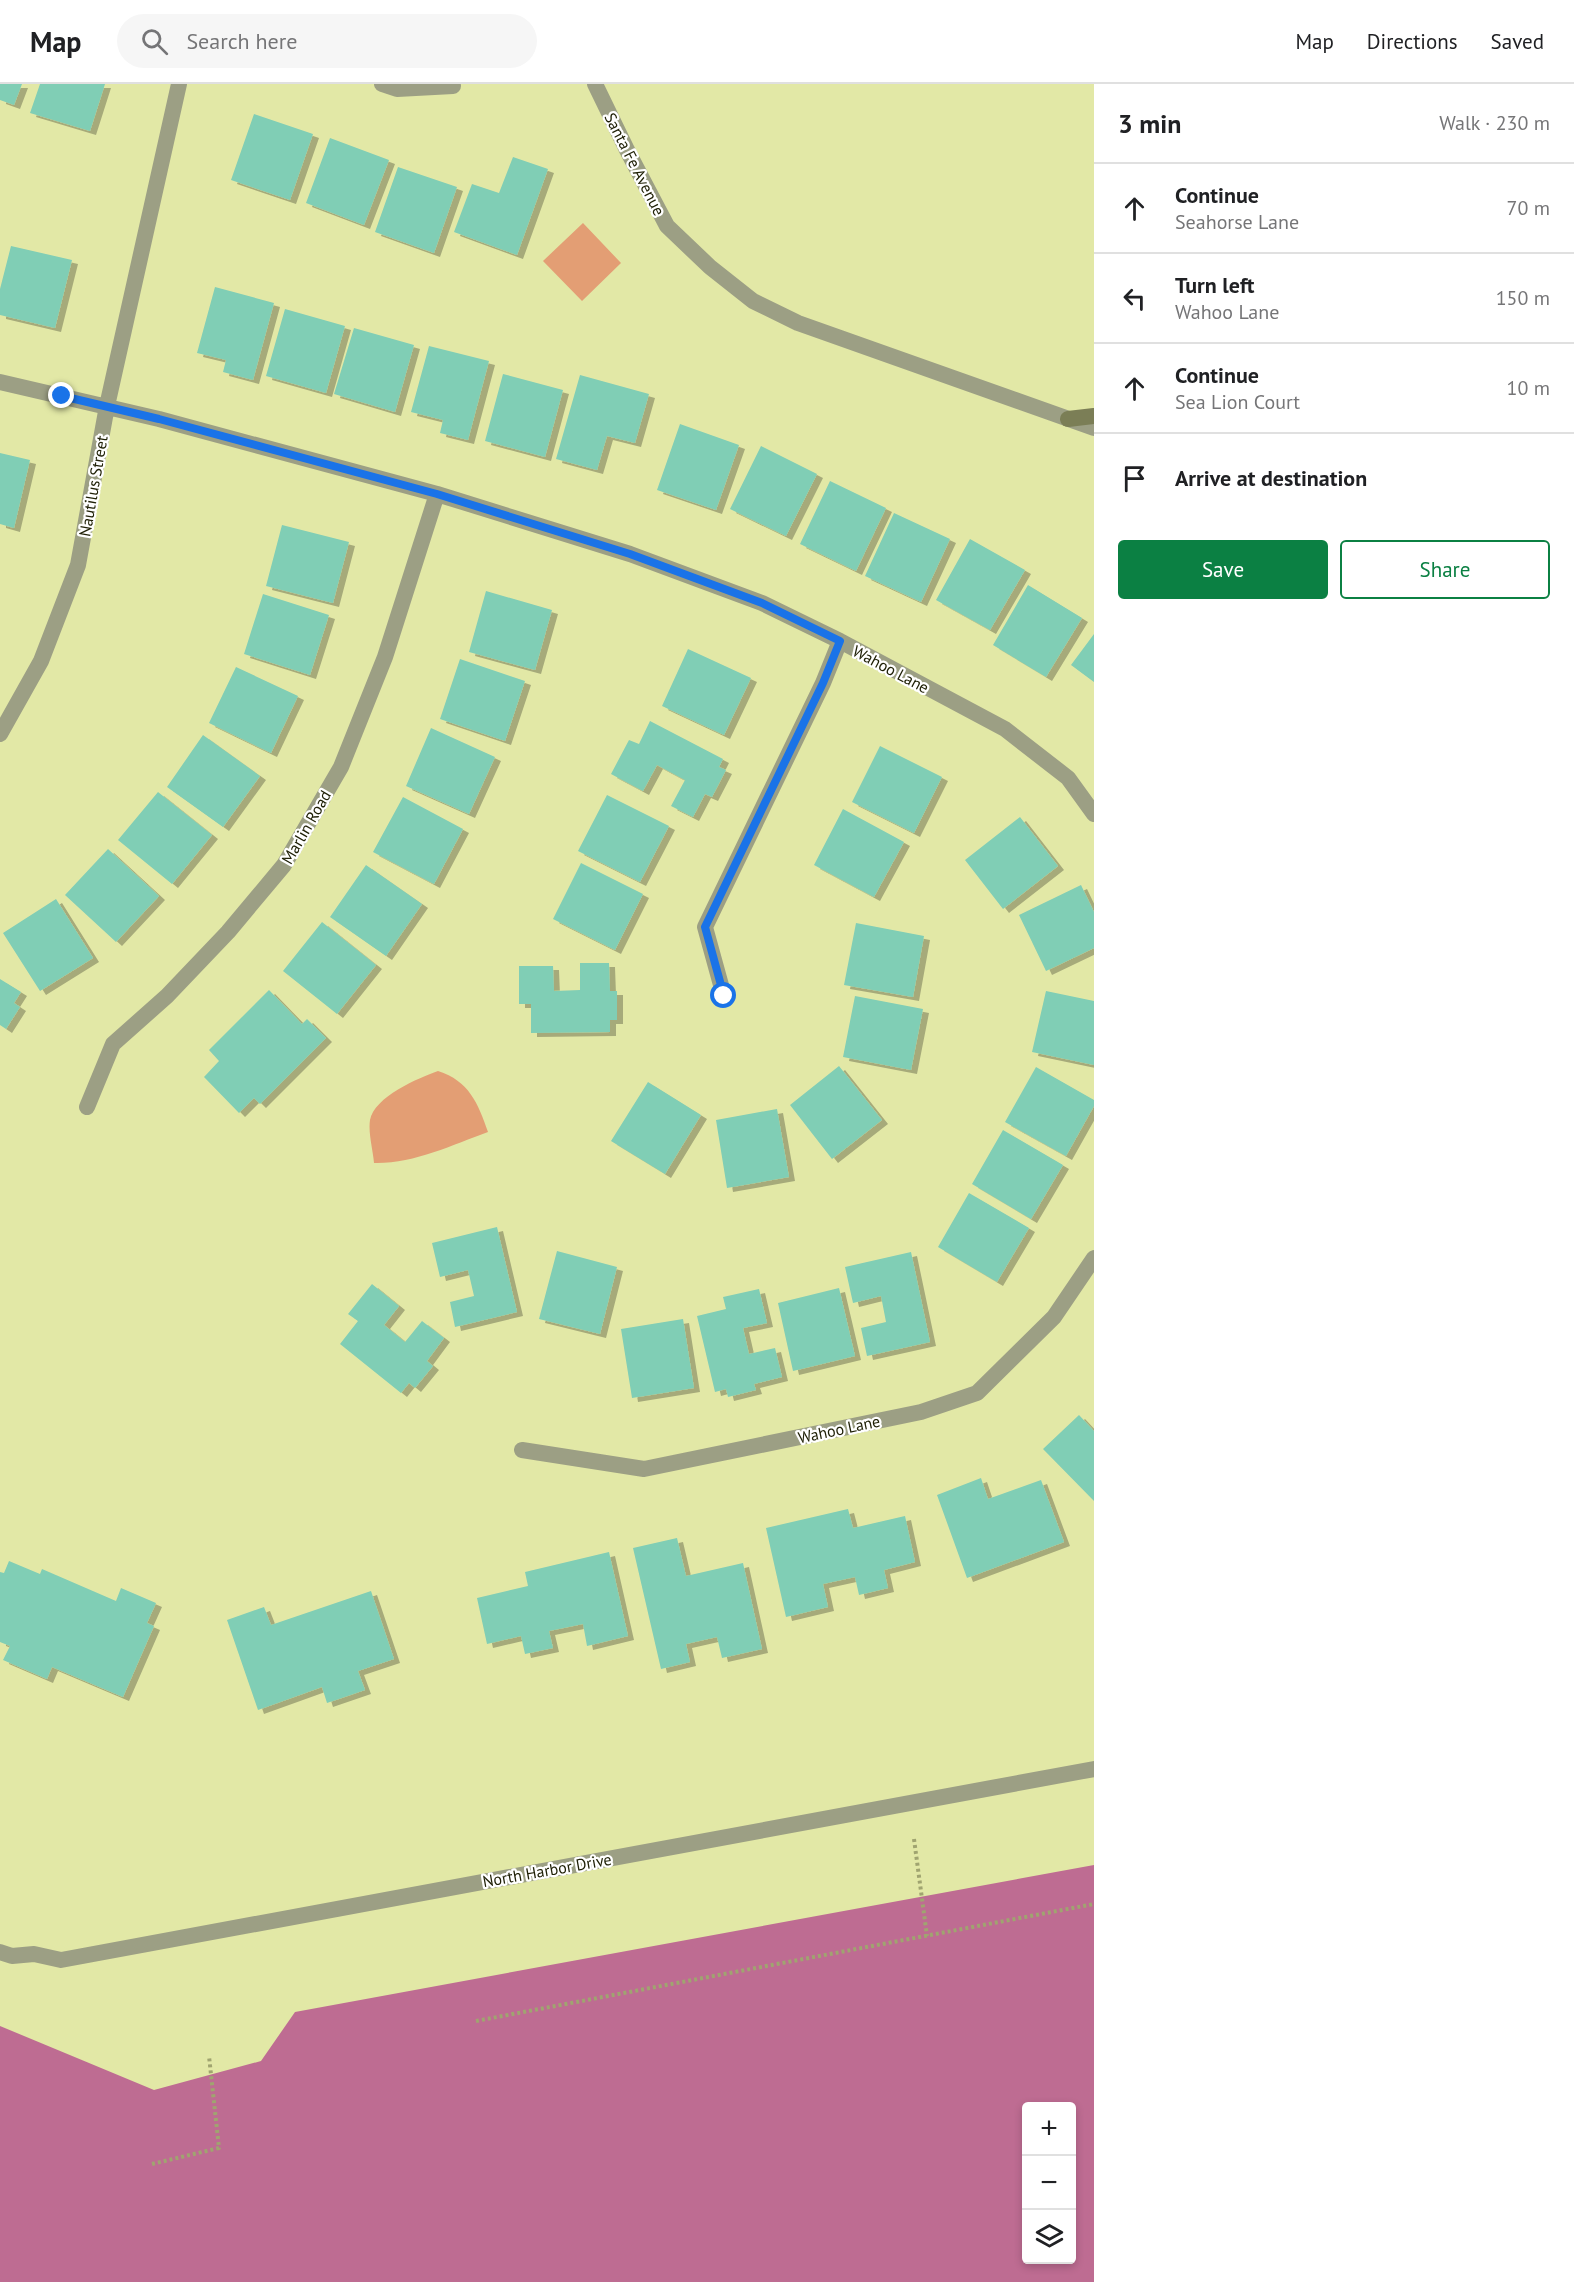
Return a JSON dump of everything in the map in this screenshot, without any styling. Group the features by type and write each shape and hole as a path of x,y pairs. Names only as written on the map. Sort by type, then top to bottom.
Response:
{"main road":[{"path":"1068,419 1094,416"}],"street":[{"name":"Nautilus Street","path":"0,734 41,662 78,565 107,406 179,84"},
{"path":"382,84 397,89 453,86"},
{"name":"Santa Fe Avenue","path":"596,84 667,226 710,267 753,301 798,323 1094,428"},
{"name":"Wahoo Lane","path":"0,382 107,406 437,494 630,554 762,603 840,641 1005,729 1068,778 1094,814"},
{"name":"Marlin Road","path":"87,1107 113,1044 166,996 228,932 284,865 330,786 341,766 385,657 437,494"},
{"path":"724,996 705,927 823,683 840,641"},
{"name":"Wahoo Lane","path":"522,1450 644,1469 921,1412 977,1393 1054,1317 1094,1258"},
{"name":"North Harbor Drive","path":"0,1952 12,1956 34,1954 61,1960 1094,1769"}],"path":[{"path":"914,1839 927,1936"},
{"path":"476,2021 1094,1904"},
{"path":"152,2164 219,2148 209,2056"}],"shaded area":[{"path":"583,223 621,263 582,301 543,261"},
{"path":"438,1071 449,1075 471,1094 488,1132 418,1157 374,1163 370,1136 370,1120 373,1112 398,1089"},
{"path":"1094,1865 1094,2282 0,2282 0,2026 154,2090 261,2061 295,2012"}],"building":[{"path":"0,84 22,84 14,105 0,100"},
{"path":"40,84 105,84 90,131 30,113"},
{"path":"254,114 313,134 290,200 231,180"},
{"path":"330,138 389,160 364,225 306,203"},
{"path":"513,157 548,169 517,255 454,232 472,184 499,193"},
{"path":"398,167 457,187 434,253 375,232"},
{"path":"11,246 72,260 55,328 0,315 0,289"},
{"path":"215,287 274,303 253,380 223,372 226,360 197,353"},
{"path":"285,309 345,326 326,393 266,376"},
{"path":"354,328 414,345 395,412 334,394"},
{"path":"429,346 489,361 468,440 440,433 443,420 411,412"},
{"path":"503,374 563,390 545,457 485,441"},
{"path":"580,375 649,394 635,443 607,436 597,470 556,459"},
{"path":"680,424 739,445 716,510 657,490"},
{"path":"761,446 817,474 786,536 730,509"},
{"path":"0,453 30,460 14,528 0,524"},
{"path":"830,481 886,508 856,571 800,544"},
{"path":"894,513 950,539 921,602 865,576"},
{"path":"282,525 349,542 333,603 266,586"},
{"path":"970,539 1025,570 990,630 936,600"},
{"path":"1028,585 1082,618 1046,677 993,645"},
{"path":"486,591 552,610 535,670 469,652"},
{"path":"263,594 329,615 310,675 244,654"},
{"path":"1094,634 1094,682 1071,665"},
{"path":"688,649 751,678 724,735 662,706"},
{"path":"460,659 525,681 505,741 440,719"},
{"path":"236,667 298,696 271,753 209,723"},
{"path":"650,721 723,759 719,767 726,770 712,797 705,794 693,817 671,806 685,780 657,765 643,791 611,774 629,740 639,744"},
{"path":"431,728 495,757 469,814 406,786"},
{"path":"203,735 260,776 223,827 167,787"},
{"path":"880,746 942,777 914,833 852,802"},
{"path":"158,792 212,835 172,884 118,840"},
{"path":"607,795 669,826 640,882 578,851"},
{"path":"403,797 463,829 434,884 373,852"},
{"path":"843,809 904,842 874,897 814,865"},
{"path":"1020,817 1058,866 1003,909 965,860"},
{"path":"108,849 159,896 116,942 65,895"},
{"path":"581,863 643,894 615,950 553,919"},
{"path":"366,865 422,904 386,956 330,917"},
{"path":"1081,885 1094,912 1094,948 1046,971 1019,915"},
{"path":"56,899 93,958 40,991 3,933"},
{"path":"322,922 376,965 337,1014 283,971"},
{"path":"856,923 924,936 913,997 844,985"},
{"path":"580,963 609,963 610,991 617,991 617,1020 610,1020 610,1032 531,1033 531,1004 519,1004 519,966 553,966 554,991 580,990"},
{"path":"0,979 21,992 14,1003 20,1007 6,1029 0,1025"},
{"path":"269,990 302,1024 307,1019 326,1038 260,1104 254,1098 239,1113 204,1077 219,1061 209,1050"},
{"path":"1046,991 1094,1001 1094,1065 1032,1052"},
{"path":"855,996 923,1009 911,1070 843,1057"},
{"path":"839,1066 882,1120 832,1159 790,1105"},
{"path":"1036,1067 1094,1100 1094,1106 1066,1156 1005,1122"},
{"path":"648,1082 701,1115 665,1174 611,1141"},
{"path":"777,1109 789,1177 727,1188 716,1120"},
{"path":"1003,1130 1063,1165 1031,1219 972,1184"},
{"path":"969,1193 1029,1228 997,1282 938,1247"},
{"path":"497,1227 517,1312 455,1327 450,1302 474,1296 468,1270 440,1277 432,1243"},
{"path":"557,1251 617,1267 600,1334 539,1319"},
{"path":"911,1252 930,1342 867,1356 861,1328 886,1322 881,1296 853,1303 845,1267"},
{"path":"372,1284 399,1306 384,1325 405,1342 422,1321 444,1338 427,1361 433,1366 415,1388 409,1383 401,1393 340,1344 358,1321 348,1314"},
{"path":"839,1288 855,1356 793,1371 778,1303"},
{"path":"759,1289 767,1323 743,1328 749,1354 775,1348 782,1377 754,1384 756,1390 728,1397 726,1389 715,1392 697,1316 726,1309 723,1297"},
{"path":"683,1319 694,1388 632,1398 621,1329"},
{"path":"1079,1415 1094,1431 1094,1501 1043,1449"},
{"path":"981,1478 988,1499 1041,1480 1064,1542 967,1578 937,1495"},
{"path":"848,1509 853,1528 905,1516 915,1562 884,1570 888,1588 859,1595 855,1577 823,1584 828,1607 786,1617 766,1528"},
{"path":"677,1538 686,1576 743,1563 762,1649 722,1658 717,1637 686,1644 690,1662 661,1669 633,1548"},
{"path":"609,1552 628,1636 587,1646 583,1624 549,1631 553,1648 525,1654 521,1636 487,1644 477,1598 528,1586 525,1572"},
{"path":"9,1561 40,1574 42,1569 116,1601 121,1588 156,1603 147,1623 154,1626 123,1697 52,1667 47,1679 3,1660 10,1646 0,1642 0,1572 4,1573"},
{"path":"371,1591 394,1659 358,1671 365,1690 327,1703 322,1687 258,1710 227,1620 264,1607 271,1625"}],"route":[{"path":"62,396 159,419 437,494 630,554 762,603 840,641 823,683 705,927 724,996"}]}
